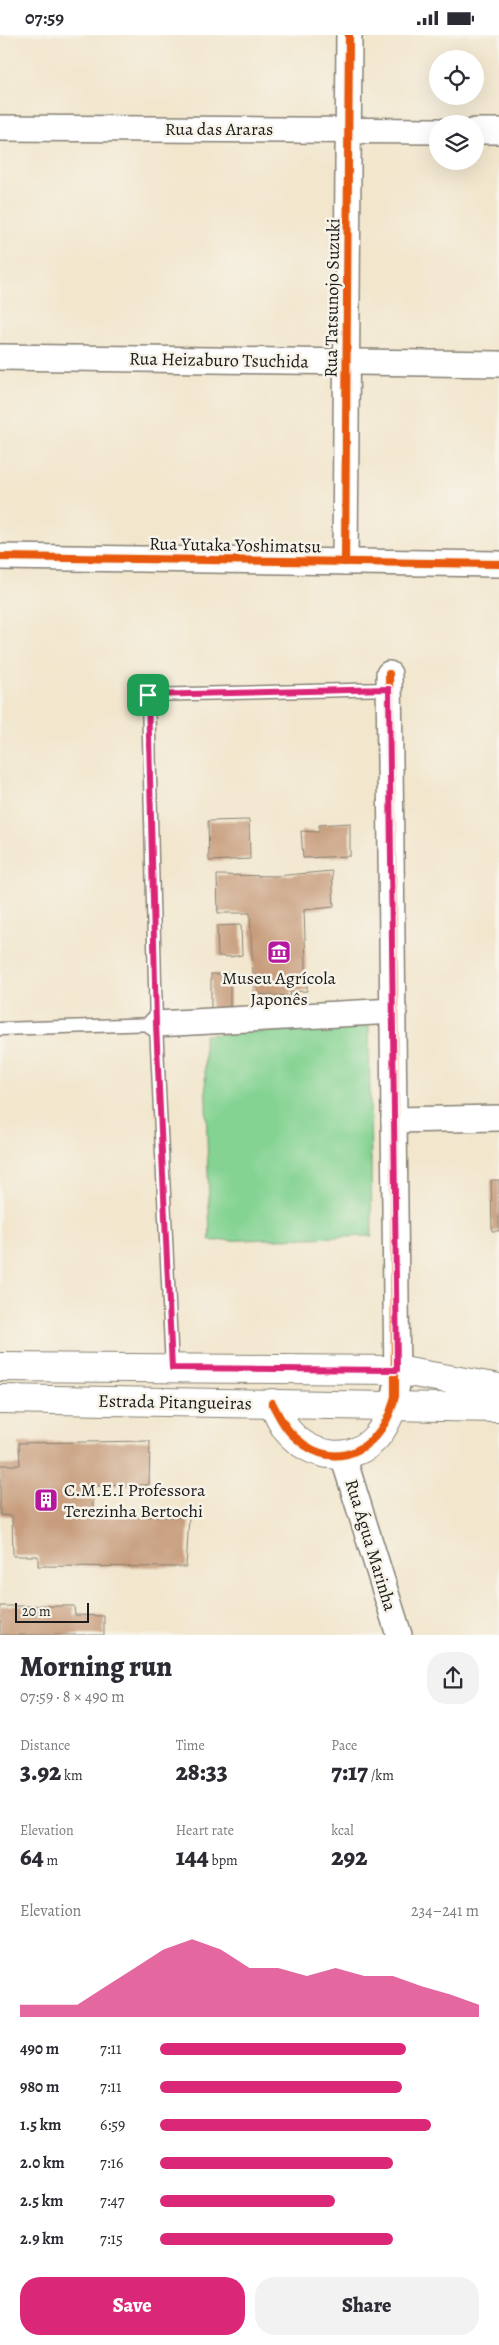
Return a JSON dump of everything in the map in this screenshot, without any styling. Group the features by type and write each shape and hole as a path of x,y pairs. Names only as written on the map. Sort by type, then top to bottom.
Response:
{"street":[{"name":"Rua Tatsunojo Suzuki","path":"345,562 349,35"},
{"name":"Rua das Araras","path":"0,128 429,131"},
{"path":"484,131 499,131"},
{"name":"Rua Heizaburo Tsuchida","path":"0,357 499,364"},
{"name":"Rua Yutaka Yoshimatsu","path":"0,557 499,564"},
{"path":"272,1403 287,1429 297,1439 322,1453 343,1456 361,1449 376,1437 384,1427 393,1405 397,1370 389,681"},
{"path":"156,1024 394,1011"},
{"path":"394,1120 499,1118"},
{"name":"Estrada Pitangueiras","path":"0,1367 397,1370 499,1388"},
{"name":"Estrada Pitangueiras","path":"0,1399 499,1408"},
{"name":"Rua Água Marinha","path":"343,1456 399,1635"}],"lane":[{"path":"172,1368 156,1024 148,695 389,681"},
{"path":"0,1029 156,1024"}],"green space":[{"path":"369,1026 372,1236 210,1241 204,1035"}],"building":[{"path":"249,820 250,859 209,861 208,821"},
{"path":"350,823 350,856 303,858 301,831 319,832 319,825"},
{"name":"Museu Agrícola Japonês","path":"332,871 334,907 304,910 307,991 290,992 291,996 254,994 250,913 218,913 217,875 276,876"},
{"path":"241,925 242,955 218,956 217,926"},
{"path":"211,974 230,974 230,1013 211,1013"},
{"path":"491,1180 499,1180 499,1231 492,1231"},
{"name":"C.M.E.I Professora Terezinha Bertochi","path":"150,1441 149,1485 93,1486 93,1515 189,1517 186,1567 38,1566 38,1556 13,1556 12,1516 0,1515 0,1465 20,1465 19,1443"},
{"path":"0,1606 74,1606 75,1615 104,1616 104,1635 0,1635"}],"cycle path":[{"path":"345,562 349,35"},
{"path":"0,557 499,564"},
{"path":"272,1403 285,1426 296,1438 312,1449 328,1455 343,1455 358,1450 381,1429 390,1413 395,1396 394,1011 389,674"}],"place":[{"name":"Museu Agrícola Japonês","path":"279,952"},
{"name":"C.M.E.I Professora Terezinha Bertochi","path":"46,1500"}],"route":[{"path":"389,689 397,1370 172,1368 156,1024 148,695 389,689"}]}
